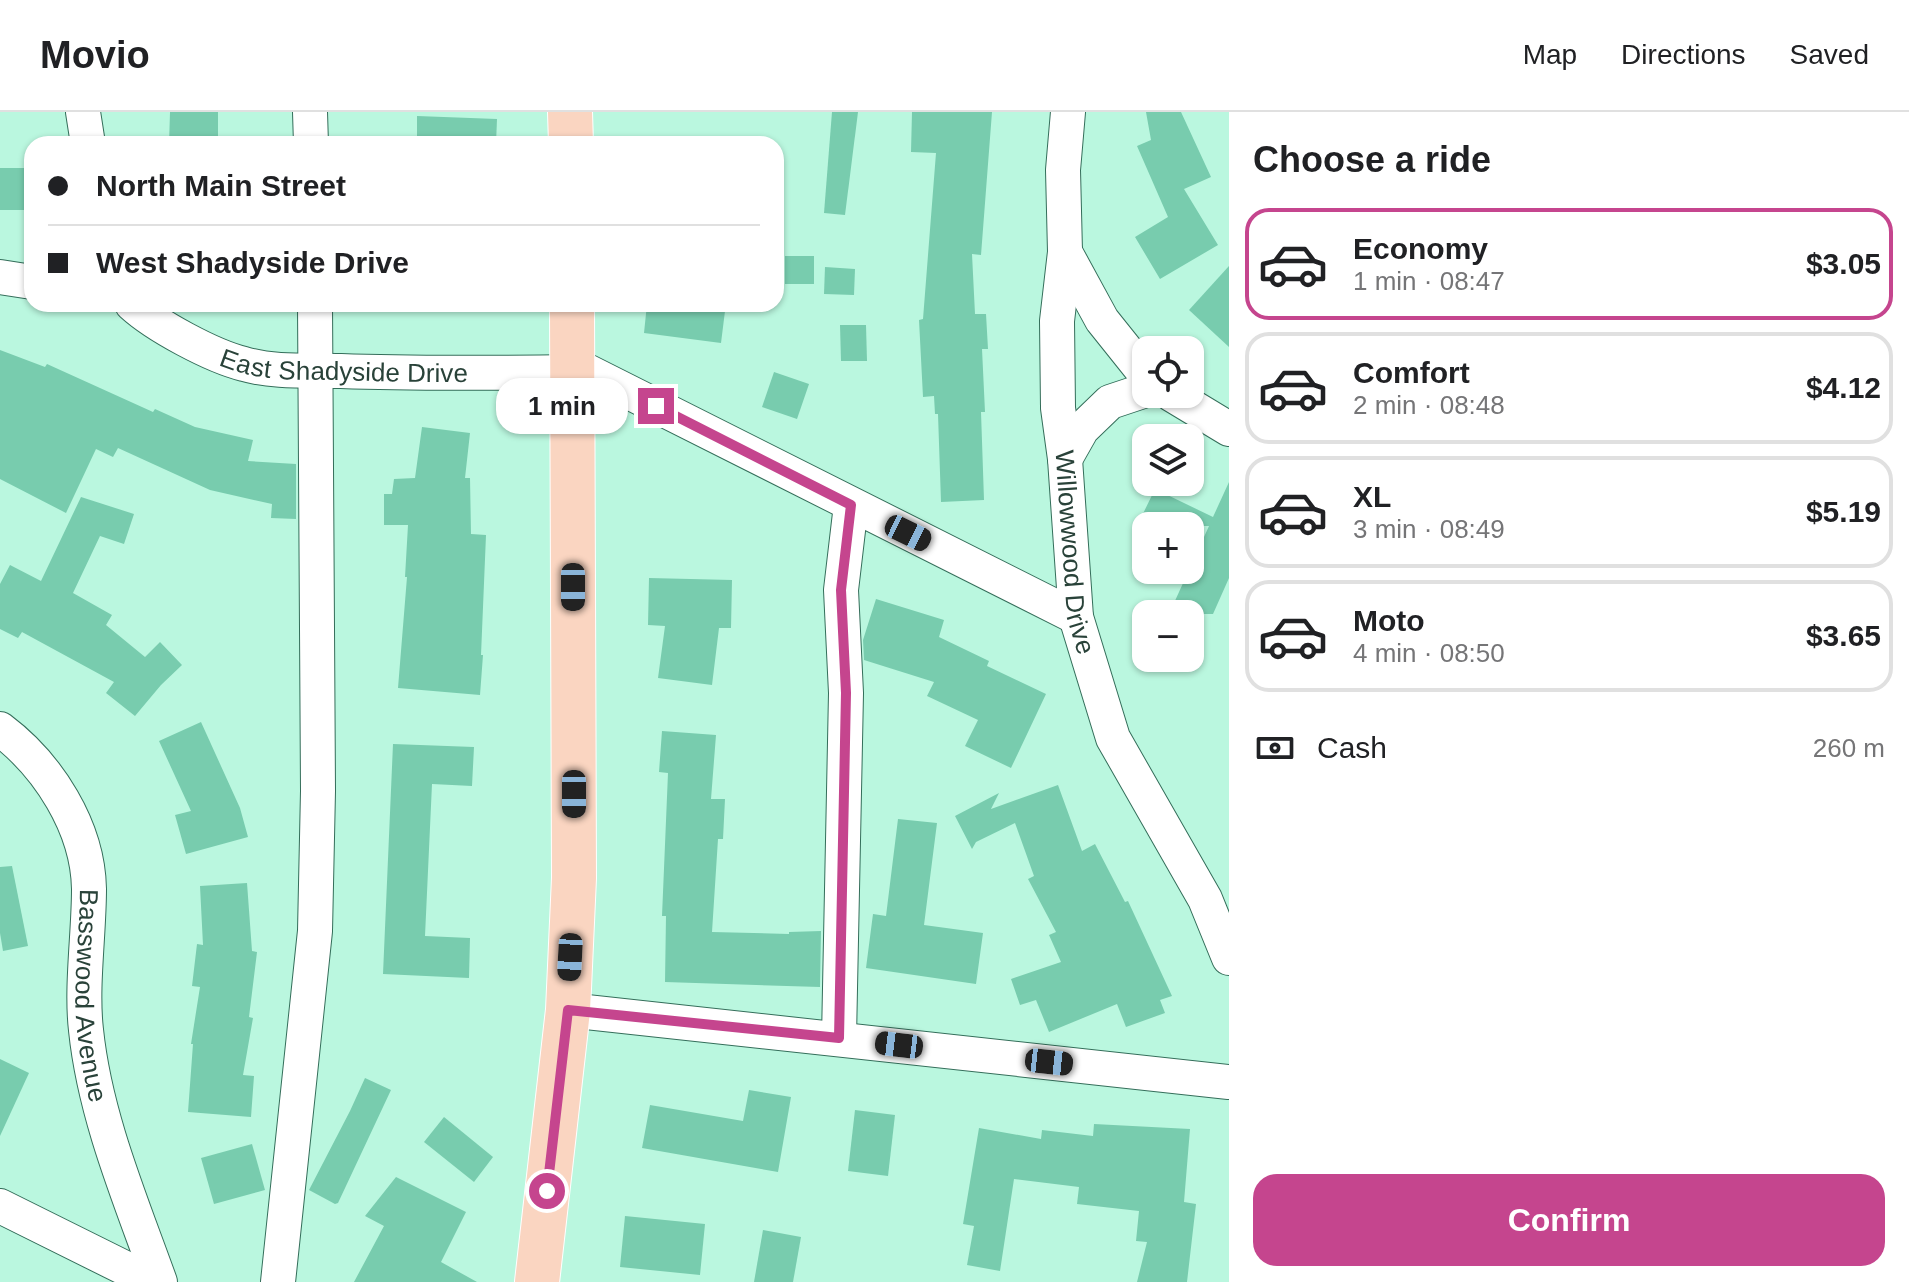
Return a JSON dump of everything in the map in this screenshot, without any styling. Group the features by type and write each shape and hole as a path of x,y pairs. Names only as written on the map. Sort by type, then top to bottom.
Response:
{"main road":[{"path":"570,112 571,136"},
{"path":"537,1282 568,1010 574,878 572,312"}],"street":[{"path":"83,112 87,136"},
{"path":"310,112 311,136"},
{"name":"Willowwood Drive","path":"1068,112 1063,170 1065,252 1057,321 1058,408 1065,459 1076,617 1113,738 1205,899 1229,958"},
{"path":"1065,252 1102,320 1132,358"},
{"path":"0,277 24,281"},
{"name":"East Shadyside Drive","path":"143,312 163,327 241,364 266,369 573,368"},
{"path":"278,1282 315,931 318,791 315,312"},
{"path":"573,368 1076,617"},
{"path":"1065,459 1082,429 1110,402 1132,395"},
{"path":"1194,408 1229,429"},
{"path":"839,1038 846,693 841,590 851,505"},
{"name":"Basswood Avenue","path":"0,729 43,770 75,826 89,885 86,1029 99,1099 117,1163 160,1282"},
{"path":"568,1010 1229,1082"},
{"path":"0,1206 153,1282"}],"building":[{"path":"170,112 218,112 218,136 169,136"},
{"path":"832,112 858,112 845,215 824,213"},
{"path":"912,112 992,112 981,255 972,254 975,314 986,314 988,349 982,349 984,500 941,502 938,414 935,414 934,396 923,397 919,320 923,319 936,153 911,152"},
{"path":"1146,112 1181,112 1211,177 1184,189 1218,245 1160,279 1135,237 1168,217 1137,146 1151,140"},
{"path":"417,116 497,119 496,136 417,136"},
{"path":"0,168 24,168 24,210 0,210"},
{"path":"785,256 814,256 814,284 785,284"},
{"path":"1229,266 1229,347 1189,310"},
{"path":"825,267 855,269 854,295 824,294"},
{"path":"646,312 725,312 721,343 644,333"},
{"path":"840,325 866,325 867,361 841,361"},
{"path":"0,350 45,367 47,364 153,412 155,409 195,427 253,440 248,461 296,464 296,519 271,518 272,504 210,490 118,448 113,457 96,449 66,513 0,479"},
{"path":"774,372 809,384 797,419 762,407"},
{"path":"422,427 470,433 465,478 470,478 471,534 486,535 480,695 398,688 408,525 384,525 384,494 392,494 394,479 415,478"},
{"path":"1229,482 1229,578 1213,614 1204,614 1204,600 1175,600 1183,584 1204,584 1204,537 1209,526 1204,526 1204,513 1213,517"},
{"path":"1152,496 1170,496 1203,512 1144,512"},
{"path":"81,497 134,514 124,544 100,536 73,593 112,615 106,625 145,657 160,642 182,665 135,716 106,693 114,682 22,632 18,638 0,629 0,584 10,565 41,581"},
{"path":"649,578 732,580 731,628 719,628 712,685 658,678 665,626 648,625"},
{"path":"876,599 944,620 939,637 989,661 987,666 1046,694 1011,768 965,746 978,720 927,696 934,682 864,660 863,640"},
{"path":"201,722 240,808 248,837 186,854 175,815 191,811 159,741"},
{"path":"662,731 716,735 711,799 725,799 723,839 718,839 712,932 789,934 821,931 820,987 665,982 666,916 662,916 668,773 659,772"},
{"path":"393,744 474,747 472,786 432,784 425,936 470,938 469,978 383,974"},
{"path":"1058,785 1082,851 1095,844 1125,902 1128,901 1172,996 1160,1000 1165,1013 1126,1027 1117,1004 1049,1032 1036,1000 1020,1005 1011,979 1061,962 1049,935 1056,932 1028,879 1034,876 1015,823 976,842 972,849 955,816 999,793 991,809"},
{"path":"898,819 937,823 924,925 983,933 976,984 866,968 873,914 886,916"},
{"path":"12,866 28,946 3,951 0,867"},
{"path":"247,883 252,951 257,952 249,1017 253,1018 243,1075 254,1076 251,1117 188,1112 191,1044 200,987 192,986 197,944 203,945 200,886"},
{"path":"0,1059 29,1073 0,1136"},
{"path":"365,1078 391,1090 335,1204 309,1190"},
{"path":"749,1090 791,1097 778,1172 642,1148 650,1105 743,1121"},
{"path":"855,1110 895,1115 888,1176 848,1171"},
{"path":"444,1117 493,1157 474,1182 424,1142"},
{"path":"1094,1124 1190,1129 1184,1202 1196,1204 1187,1282 1137,1282 1147,1242 1136,1241 1139,1211 1077,1204 1079,1187 1014,1179 1000,1271 967,1265 974,1226 963,1224 979,1128 1041,1139 1042,1130 1093,1136"},
{"path":"252,1144 265,1190 214,1204 201,1158"},
{"path":"396,1177 466,1212 441,1262 477,1282 354,1282 384,1226 365,1216"},
{"path":"625,1216 705,1224 700,1275 620,1267"},
{"path":"763,1230 801,1237 793,1282 754,1282"}],"route":[{"path":"547,1191 568,1010 839,1038 846,693 841,590 851,505 656,406"}]}
